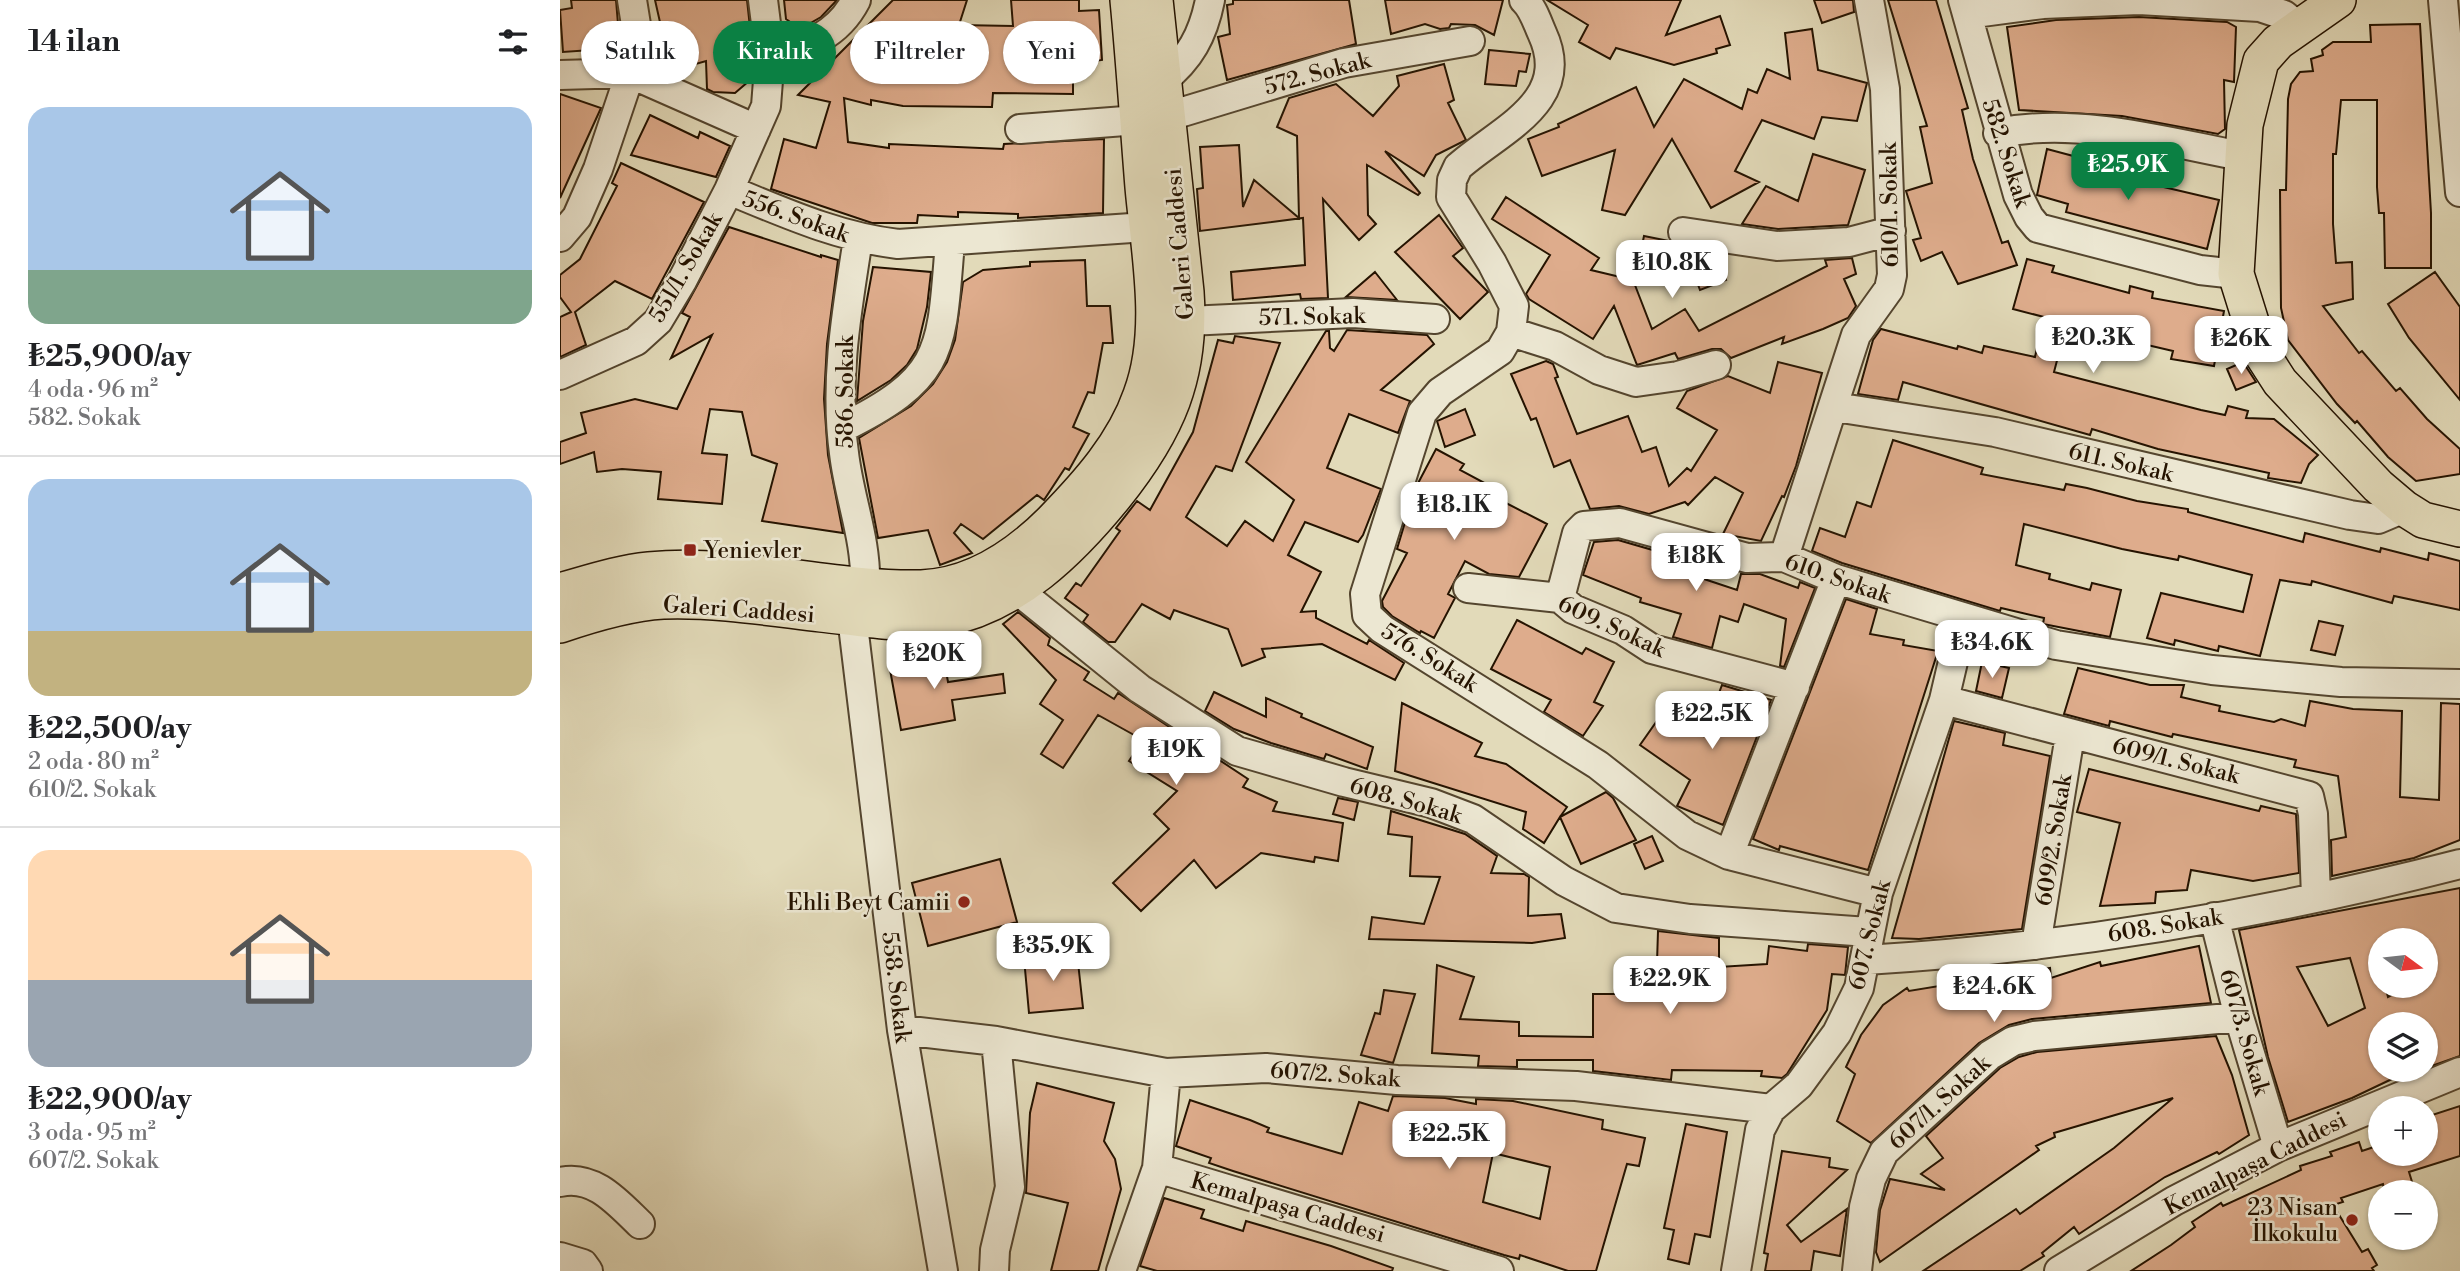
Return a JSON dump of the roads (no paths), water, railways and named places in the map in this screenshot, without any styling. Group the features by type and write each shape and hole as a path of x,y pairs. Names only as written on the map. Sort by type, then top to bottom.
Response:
{"main road":[{"name":"Galeri Caddesi","path":"560,625 661,601 852,617 942,620 972,611 1016,589 1055,561 1088,529 1153,445 1175,399 1184,364 1188,321 1128,0"},
{"name":"Galeri Caddesi","path":"560,591 613,576 674,569 865,586 924,588 945,585 982,573 1041,531 1076,497 1109,456 1142,394 1150,364 1153,334 1146,226 1152,119 1162,81 1155,0"},
{"path":"2338,0 2278,43 2261,61 2250,96 2241,156 2236,274 2260,351 2280,382 2378,486 2404,508 2423,520 2460,529"}],"street":[{"path":"632,0 634,21"},
{"name":"556. Sokak","path":"763,0 766,21"},
{"path":"836,28 856,0"},
{"path":"1162,81 1183,65 1196,46 1210,0"},
{"path":"1524,0 1547,43 1549,70 1542,98 1527,114 1458,167 1452,180 1451,197 1492,263 1514,306 1511,332 1555,346 1599,370 1636,382 1678,376 1716,365"},
{"name":"610/1. Sokak","path":"1784,557 1835,407 1856,335 1889,289 1891,231 1885,89 1868,0"},
{"path":"1965,7 2139,0 2260,7 2284,15 2300,27"},
{"path":"2443,0 2460,192"},
{"name":"582. Sokak","path":"1965,7 1998,132 2018,195 2038,228 2200,270 2236,274"},
{"name":"572. Sokak","path":"1020,129 1152,119 1344,63 1470,41"},
{"path":"560,75 581,74"},
{"path":"560,237 577,217 598,169 625,84"},
{"path":"654,84 756,129"},
{"name":"556. Sokak","path":"768,84 766,106 729,190 814,225 858,239 898,244 1146,226"},
{"path":"1998,132 2030,126 2079,129 2241,156"},
{"name":"551/1. Sokak","path":"560,375 636,341 658,321 729,190"},
{"path":"1683,232 1777,246 1849,242 1891,231"},
{"name":"586. Sokak","path":"858,239 846,323 842,428 844,455 866,562 865,586"},
{"path":"842,428 886,406 920,378 937,350 944,317 950,242"},
{"name":"571. Sokak","path":"1188,321 1353,313 1435,319"},
{"name":"576. Sokak","path":"1511,332 1500,351 1440,392 1422,413 1374,559 1365,594 1367,615 1382,629 1598,765 1687,835 1730,855 1878,893"},
{"name":"611. Sokak","path":"1835,407 1995,432 2350,515 2378,519 2404,508"},
{"name":"610. Sokak","path":"1560,598 1577,533 1584,526 1620,523 1747,558 1784,557 1836,579 2056,645 2212,670 2388,684 2460,684"},
{"path":"1730,855 1836,579"},
{"name":"609. Sokak","path":"1468,588 1560,598 1589,618 1623,630 1652,649 1795,687"},
{"name":"608. Sokak","path":"1016,589 1140,689 1237,751 1344,782 1431,803 1473,819 1564,881 1616,908 1867,946 2036,945 2214,917 2460,864"},
{"name":"558. Sokak","path":"852,617 902,1030 943,1271"},
{"name":"607. Sokak","path":"1736,1271 1760,1130 1771,1109 1799,1085 1837,1032 1859,989 1878,893 1944,700 1963,619"},
{"name":"609/1. Sokak","path":"1944,700 2309,796 2313,814 2316,897"},
{"name":"609/2. Sokak","path":"2036,945 2070,735"},
{"name":"607/3. Sokak","path":"2214,917 2239,1017 2278,1147"},
{"name":"607/1. Sokak","path":"1857,1271 1864,1208 1871,1179 1884,1152 1990,1055 2013,1041 2034,1036 2239,1017"},
{"name":"607/2. Sokak","path":"902,1030 996,1041 1166,1073 1266,1068 1398,1080 1576,1086 1771,1109"},
{"path":"994,1271 1010,1187 996,1041"},
{"name":"Kemalpaşa Caddesi","path":"2066,1269 2174,1201 2278,1147 2460,1072"},
{"path":"1121,1271 1157,1168 1166,1073"},
{"name":"Kemalpaşa Caddesi","path":"1157,1168 1499,1271"},
{"path":"560,1182 570,1180 605,1190 640,1224"},
{"path":"560,1257 583,1264 588,1271"}],"place":[{"name":"Yenievler","path":"690,550"},
{"name":"Ehli Beyt Camii","path":"964,902"},
{"name":"23 Nisan İlkokulu","path":"2352,1220"}]}
